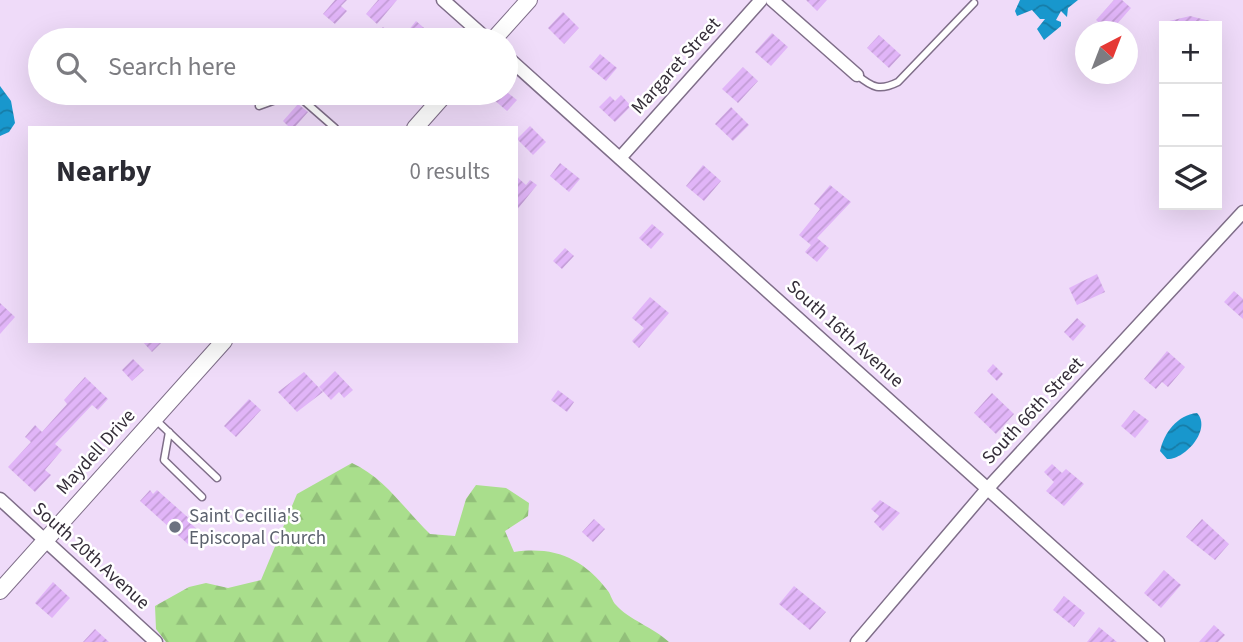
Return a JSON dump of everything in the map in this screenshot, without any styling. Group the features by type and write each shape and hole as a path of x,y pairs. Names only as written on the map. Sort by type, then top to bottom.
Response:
{"street":[{"path":"443,0 477,28"},
{"path":"502,28 529,0"},
{"name":"Margaret Street","path":"620,158 761,0"},
{"path":"772,0 857,75"},
{"name":"South 16th Avenue","path":"518,67 1158,642"},
{"path":"417,126 435,105"},
{"name":"South 66th Street","path":"858,642 988,488 1243,212"},
{"name":"Maydell Drive","path":"0,591 222,343"},
{"name":"South 20th Avenue","path":"0,499 156,642"}],"lane":[{"path":"857,75 872,87 884,89 898,82 974,3"},
{"path":"309,105 333,126"},
{"path":"154,419 217,478"},
{"path":"169,432 164,460 202,497"}],"green space":[{"path":"352,463 385,486 430,534 455,536 466,499 476,485 506,488 529,503 528,516 505,531 514,552 555,553 578,563 598,580 621,610 669,642 166,642 156,629 155,606 189,587 206,583 228,588 261,580 297,494"}],"water":[{"path":"1020,0 1078,0 1068,8 1067,17 1061,11 1056,20 1061,22 1061,26 1044,40 1037,29 1045,19 1040,19 1032,10 1017,16 1015,11"},
{"path":"0,86 11,101 15,123 9,132 0,136"},
{"path":"1197,413 1201,420 1199,435 1188,449 1174,458 1167,459 1160,451 1168,432 1183,417"}],"building":[{"path":"335,0 347,0 341,6 347,11 335,24 323,14"},
{"path":"378,0 397,0 377,24 366,14"},
{"path":"806,0 827,0 817,11"},
{"path":"1114,0 1122,0 1131,8 1120,21 1096,20"},
{"path":"563,12 579,28 564,44 548,28"},
{"path":"1190,16 1210,21 1169,21"},
{"path":"416,21 424,28 410,28"},
{"path":"772,33 788,47 771,66 755,52"},
{"path":"879,35 901,55 889,68 867,48"},
{"path":"600,54 617,68 606,81 589,67"},
{"path":"743,67 758,81 738,103 722,89"},
{"path":"621,95 631,106 615,122 599,107 610,96 615,101"},
{"path":"297,105 308,112 296,126 288,126 283,121"},
{"path":"500,105 512,105 507,111"},
{"path":"731,107 749,125 733,141 715,124"},
{"path":"530,126 546,142 533,155 518,138"},
{"path":"560,163 580,179 569,192 550,176"},
{"path":"703,165 721,181 704,201 686,186"},
{"path":"518,178 526,185 530,180 537,185 518,209"},
{"path":"830,185 851,202 817,238 829,248 817,262 805,252 811,245 799,235 820,209 814,204"},
{"path":"652,224 664,234 651,249 639,238"},
{"path":"565,248 574,256 562,269 553,261"},
{"path":"1097,274 1105,292 1077,305 1069,288"},
{"path":"1234,291 1243,299 1243,319 1224,302"},
{"path":"650,297 669,313 639,348 632,341 644,328 632,318"},
{"path":"0,303 15,317 0,334"},
{"path":"1077,318 1086,326 1073,341 1064,332"},
{"path":"144,343 161,343 152,352"},
{"path":"1167,351 1185,367 1168,387 1162,382 1156,389 1144,379"},
{"path":"133,359 144,370 132,381 122,370"},
{"path":"993,364 1003,374 997,381 987,371"},
{"path":"335,371 353,390 344,398 339,392 331,400 319,387"},
{"path":"304,372 323,392 297,412 278,392"},
{"path":"85,377 108,399 98,410 92,405 55,444 62,450 45,470 51,475 35,492 8,467 31,442 25,437 35,425 42,432 67,404 64,400"},
{"path":"558,390 574,402 567,412 551,400"},
{"path":"992,393 1014,414 996,434 974,413"},
{"path":"249,399 261,410 236,437 224,426"},
{"path":"1134,410 1149,421 1135,438 1121,426"},
{"path":"1052,464 1062,473 1066,469 1084,484 1064,506 1046,491 1054,482 1044,472"},
{"path":"150,490 153,494 157,490 192,521 190,523 198,530 189,545 140,501"},
{"path":"880,500 900,513 883,531 874,522 879,516 871,509"},
{"path":"594,519 605,529 593,542 582,532"},
{"path":"1202,519 1229,544 1215,560 1186,537"},
{"path":"1164,570 1181,585 1161,608 1144,593"},
{"path":"53,582 70,598 52,618 35,603"},
{"path":"794,586 826,612 810,630 779,604"},
{"path":"1064,596 1085,613 1074,627 1053,610"},
{"path":"1214,625 1225,635 1218,642 1199,642"},
{"path":"1099,627 1117,642 1087,642"},
{"path":"95,629 109,642 83,642"}],"place":[{"name":"Saint Cecilia's Episcopal Church","path":"175,527"}]}
